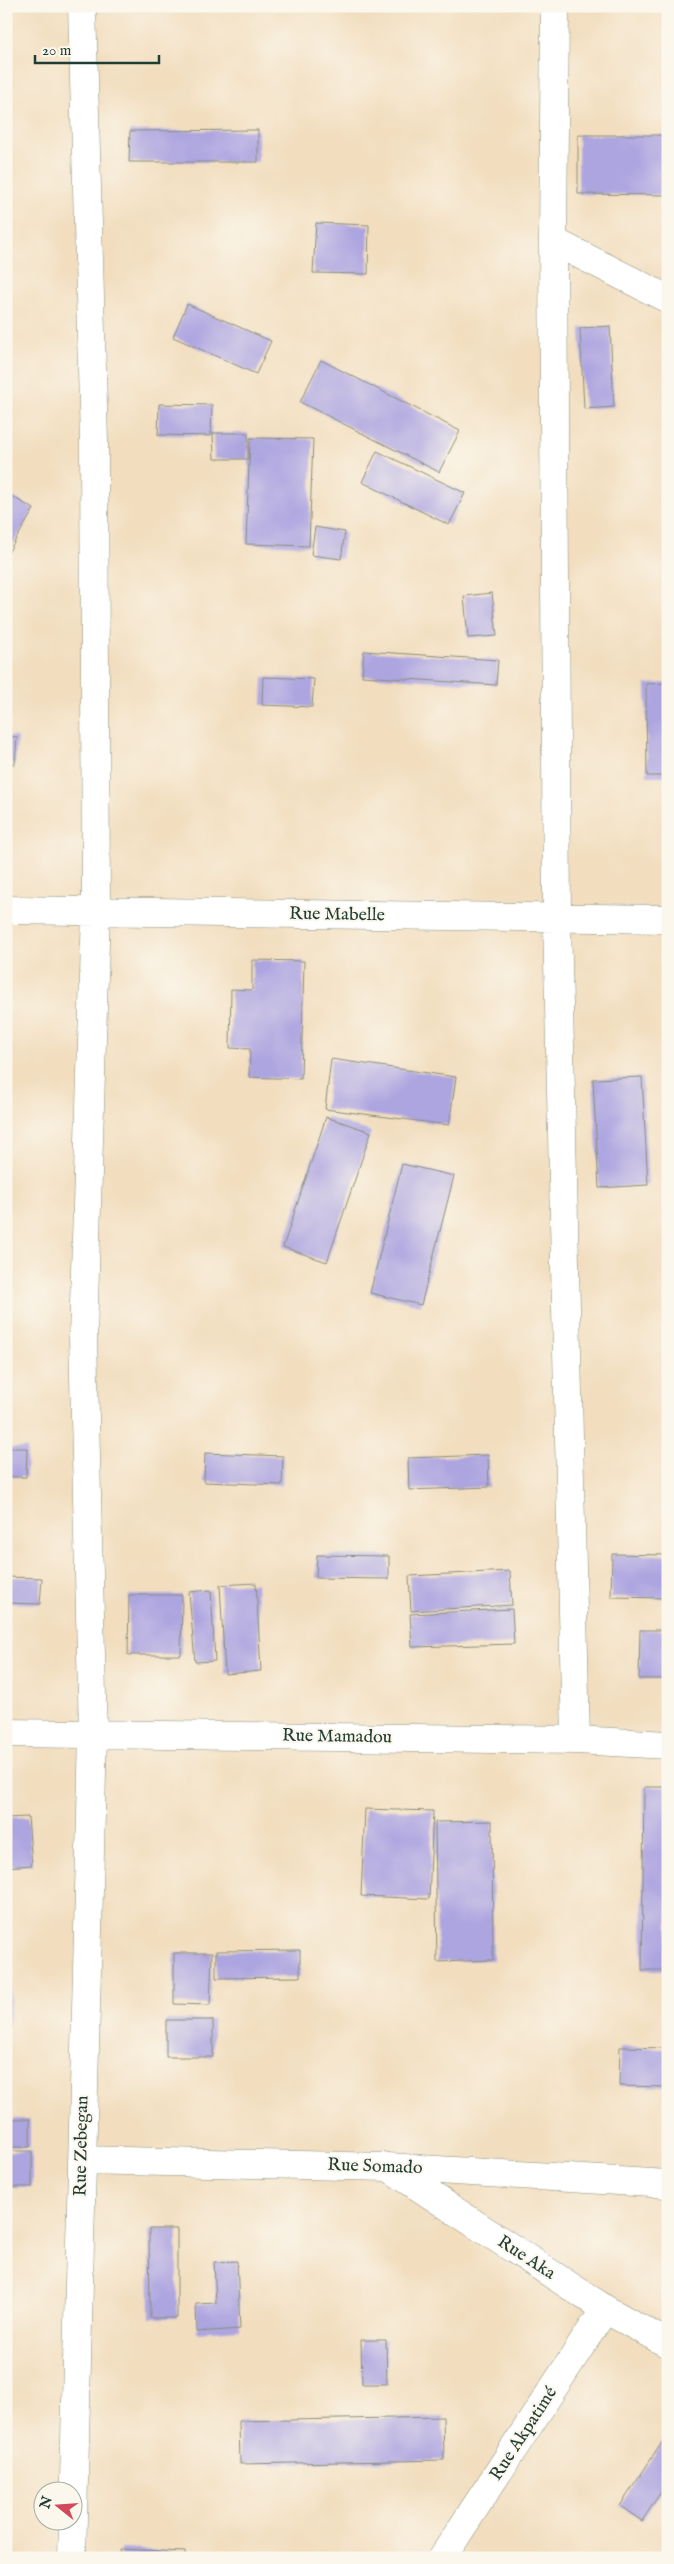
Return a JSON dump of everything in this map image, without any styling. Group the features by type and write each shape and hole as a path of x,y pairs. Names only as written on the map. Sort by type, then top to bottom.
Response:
{"street":[{"name":"Rue Zebegan","path":"72,2558 93,1734 83,1337 96,910 94,442 82,6"},
{"path":"554,6 553,240 557,919 576,1740"},
{"path":"553,240 668,298"},
{"name":"Rue Mabelle","path":"6,910 557,919 668,919"},
{"name":"Rue Mamadou","path":"6,1733 576,1740 668,1744"},
{"name":"Rue Somado","path":"82,2160 387,2167 668,2184"},
{"name":"Rue Aka","path":"387,2167 605,2310 668,2344"},
{"name":"Rue Akpatimé","path":"442,2558 605,2310"}],"building":[{"path":"258,130 258,162 129,162 130,131"},
{"path":"578,135 668,135 668,195 578,194"},
{"path":"316,223 369,225 368,274 313,273"},
{"path":"187,304 271,341 256,374 173,337"},
{"path":"610,326 614,407 584,409 580,328"},
{"path":"321,360 460,431 439,472 300,402"},
{"path":"159,404 212,405 211,436 158,435"},
{"path":"213,433 248,433 248,459 214,459"},
{"path":"250,438 313,439 309,546 246,544"},
{"path":"377,451 465,493 449,525 362,482"},
{"path":"6,493 34,509 6,556"},
{"path":"315,527 345,532 341,559 311,555"},
{"path":"492,593 497,636 468,638 464,596"},
{"path":"364,651 498,660 496,685 362,676"},
{"path":"263,677 314,679 312,707 262,705"},
{"path":"668,683 668,776 647,776 646,684"},
{"path":"6,736 17,737 15,764 6,763"},
{"path":"252,960 304,961 301,1079 249,1077 250,1049 230,1048 231,989 252,990"},
{"path":"331,1059 456,1077 449,1125 325,1109"},
{"path":"642,1077 648,1185 599,1188 593,1079"},
{"path":"326,1117 371,1132 327,1262 283,1247"},
{"path":"402,1164 454,1176 421,1305 370,1293"},
{"path":"6,1448 27,1448 26,1477 6,1477"},
{"path":"205,1453 283,1456 282,1485 204,1482"},
{"path":"488,1455 489,1487 409,1490 408,1458"},
{"path":"612,1554 668,1555 668,1598 611,1597"},
{"path":"317,1555 389,1556 389,1579 316,1578"},
{"path":"510,1571 512,1605 411,1611 409,1576"},
{"path":"6,1577 42,1578 40,1604 6,1603"},
{"path":"256,1583 261,1671 225,1674 220,1585"},
{"path":"211,1590 215,1661 195,1662 189,1592"},
{"path":"129,1595 182,1595 181,1655 128,1655"},
{"path":"512,1609 514,1644 412,1647 410,1614"},
{"path":"640,1630 668,1630 668,1679 639,1679"},
{"path":"644,1787 668,1787 668,1970 642,1970"},
{"path":"365,1809 433,1811 429,1899 361,1896"},
{"path":"28,1817 32,1865 6,1867 6,1818"},
{"path":"492,1821 493,1960 437,1962 435,1822"},
{"path":"300,1950 300,1977 216,1978 216,1951"},
{"path":"174,1953 212,1953 210,2005 174,2004"},
{"path":"6,1973 11,1973 9,2025 6,2025"},
{"path":"166,2020 213,2020 213,2057 166,2057"},
{"path":"620,2047 668,2048 668,2087 619,2086"},
{"path":"6,2119 30,2119 30,2147 6,2147"},
{"path":"6,2151 32,2151 32,2187 6,2187"},
{"path":"149,2229 177,2229 177,2318 150,2318"},
{"path":"237,2261 240,2329 197,2332 196,2304 216,2303 214,2262"},
{"path":"361,2340 386,2340 387,2384 362,2384"},
{"path":"443,2417 444,2460 240,2464 239,2421"},
{"path":"665,2438 668,2440 668,2481 642,2521 620,2506"},
{"path":"120,2549 185,2552 185,2558 120,2558"}]}
